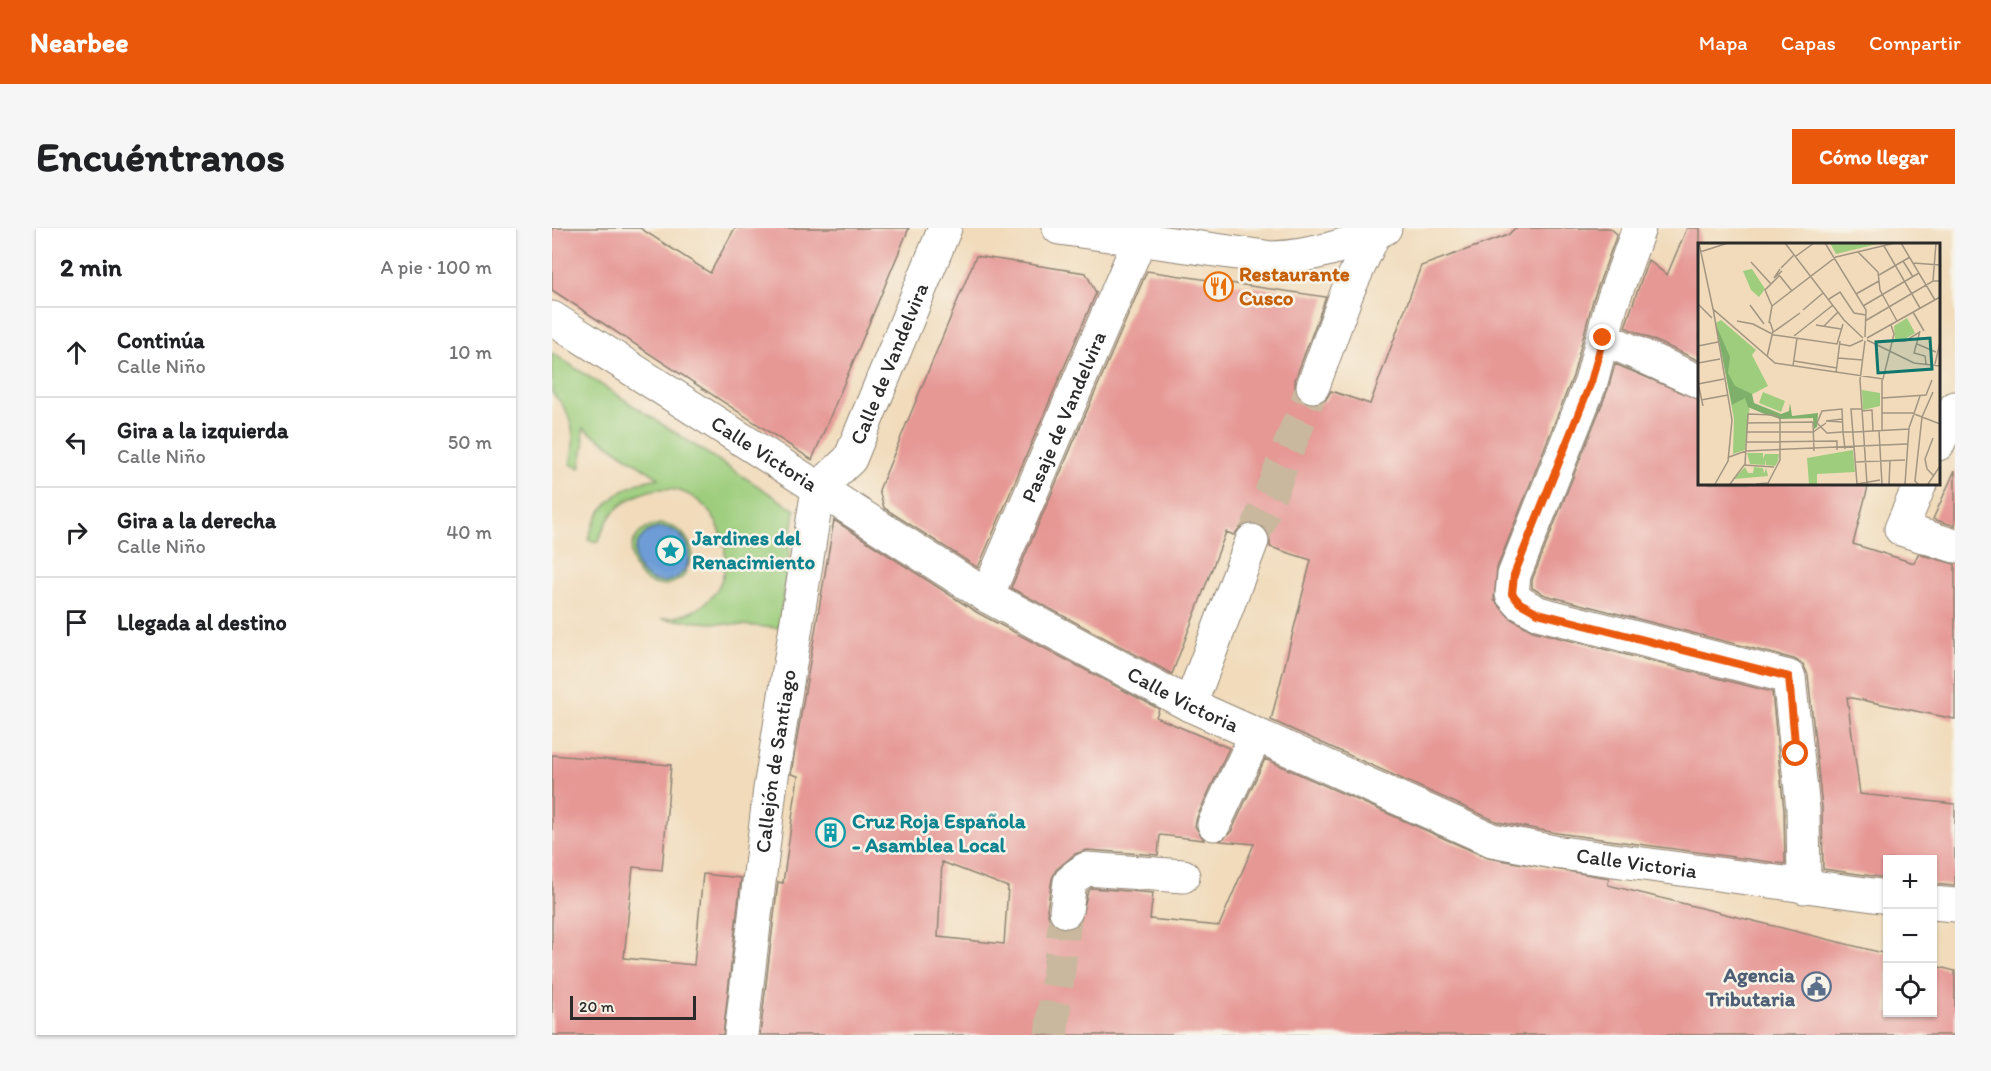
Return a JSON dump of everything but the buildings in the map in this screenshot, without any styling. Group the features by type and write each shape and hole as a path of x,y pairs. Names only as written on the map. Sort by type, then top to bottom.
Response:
{"street":[{"name":"Calle de Vandelvira","path":"818,489 850,459 945,228"},
{"path":"1059,228 1272,258 1295,257 1379,231"},
{"path":"1640,228 1603,338 1591,382 1514,575 1512,594 1520,603 1538,613 1789,677 1803,809 1804,887"},
{"path":"1313,386 1348,290 1379,231"},
{"name":"Pasaje de Vandelvira","path":"987,596 1140,239"},
{"name":"Calle Victoria","path":"552,318 987,596 1190,705 1255,737 1492,840 1554,852 1883,897"},
{"path":"1603,338 1698,381"},
{"path":"1940,440 1955,408"},
{"path":"1919,484 1901,529 1955,546"},
{"name":"Callejón de Santiago","path":"741,1035 770,789 818,489"},
{"path":"1190,705 1252,541"},
{"path":"1214,824 1255,737"},
{"path":"1070,890 1086,869 1183,876"},
{"path":"1937,903 1955,905"}],"green space":[{"path":"552,353 795,510 779,628 661,619 696,609 717,590 725,565 722,538 711,513 691,496 665,489 634,497 611,515 599,542 588,540 598,516 613,497 634,485 659,478 583,428 584,447 580,468 570,464 573,445 572,426 565,408 552,393"},
{"path":"660,524 667,525 678,530 687,538 693,556 683,577 667,585 653,584 642,577 634,567 631,554 634,541 643,531","holes":["648,532 682,536 688,546 678,577 661,582 652,580 638,569 639,540"]}],"water":[{"path":"657,528 667,528 677,532 685,540 689,555 685,570 677,578 667,582 657,582 647,578 639,570 635,560 635,550 639,540 647,532"}],"tunnel":[{"path":"1252,541 1313,386"},
{"path":"1051,1035 1066,911"}],"place":[{"name":"Restaurante Cusco","path":"1218,286"},
{"name":"Jardines del Renacimiento","path":"671,550"},
{"name":"Cruz Roja Española - Asamblea Local","path":"831,833"},
{"name":"Agencia Tributaria","path":"1816,987"}],"route":[{"path":"1603,338 1591,382 1514,575 1512,594 1520,603 1538,613 1789,677 1796,754"}]}
